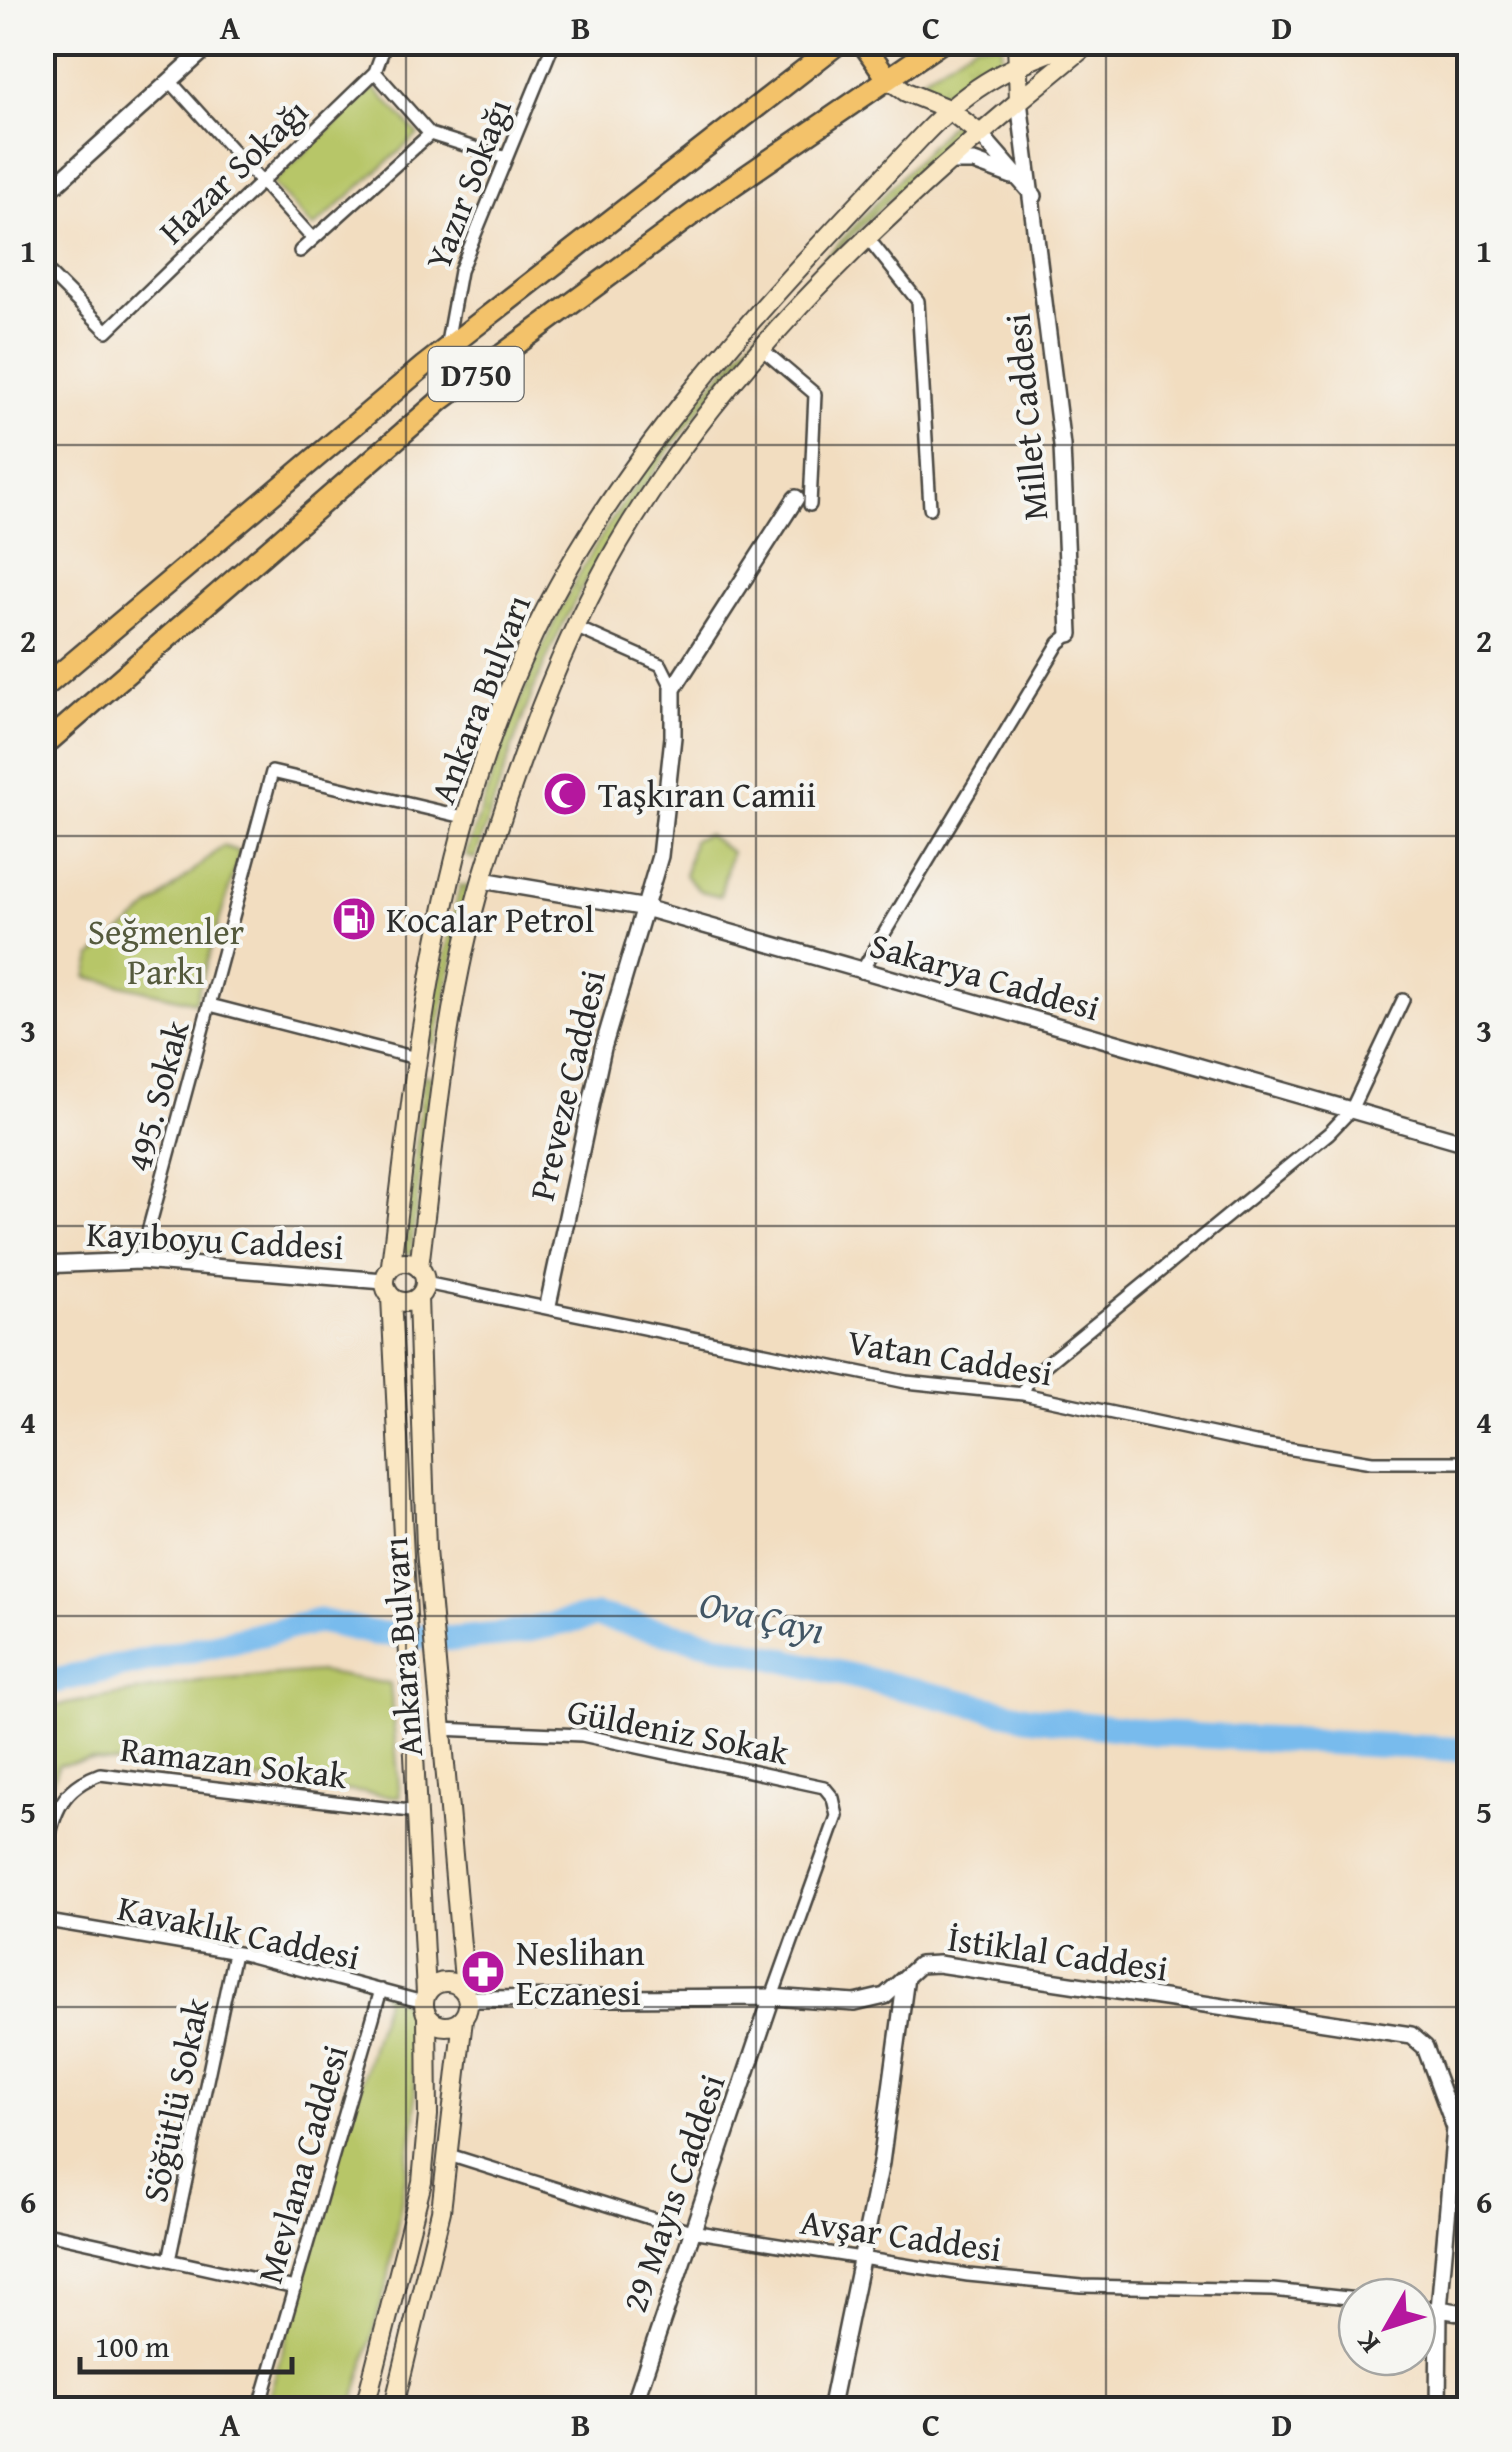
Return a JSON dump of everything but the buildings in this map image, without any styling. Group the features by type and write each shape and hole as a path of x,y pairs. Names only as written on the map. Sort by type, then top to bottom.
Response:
{"highway":[{"name":"D750","path":"42,689 446,348 840,42"},
{"path":"862,42 888,80"},
{"name":"D750","path":"42,748 441,400 712,198 942,42"}],"main road":[{"path":"1018,42 1015,63 1019,101"},
{"name":"Ankara Bulvarı","path":"364,2410 422,2182 428,2126 418,1812 389,1281 416,1058 452,872 468,818 522,660 590,535 738,339 948,109 1015,63 1079,42"},
{"name":"Ankara Bulvarı","path":"392,2410 434,2250 449,2155 466,1995 426,1550 421,1282 446,1066 482,880 576,627 632,522 714,407 867,237 980,134 1090,42"},
{"path":"888,80 948,109 980,134"},
{"path":"452,872 482,880"},
{"path":"416,1058 446,1066"},
{"path":"408,1262 421,1282 407,1302 389,1281 408,1262"},
{"path":"463,2019 444,2026 425,2004 444,1981 466,1995"}],"street":[{"path":"42,197 213,42"},
{"name":"Hazar Sokağı","path":"42,266 107,331 375,72 386,42"},
{"name":"Yazır Sokağı","path":"446,348 460,272 554,42"},
{"path":"375,72 430,134 506,158"},
{"path":"171,82 314,239"},
{"name":"Millet Caddesi","path":"1019,101 1034,196 1062,446 1070,634"},
{"path":"300,251 430,134"},
{"path":"980,134 1034,196"},
{"path":"948,162 974,162 1018,178"},
{"path":"867,237 918,301 930,508"},
{"path":"576,627 661,665 673,689 803,502 816,394 763,350"},
{"path":"862,972 908,888 1059,643 1070,634"},
{"name":"Preveze Caddesi","path":"548,1305 603,1048 663,832 673,737 673,689"},
{"name":"495. Sokak","path":"140,1261 272,772 468,818"},
{"name":"Sakarya Caddesi","path":"482,880 641,908 1470,1144"},
{"path":"1023,1394 1028,1380 1044,1366 1198,1244 1351,1110 1403,1000"},
{"path":"210,1005 416,1058"},
{"name":"Kayıboyu Caddesi","path":"42,1266 140,1261 389,1281"},
{"name":"Vatan Caddesi","path":"421,1282 548,1305 906,1382 1023,1394 1109,1414 1372,1462 1470,1462"},
{"name":"Güldeniz Sokak","path":"440,1729 582,1735 824,1787 836,1804 835,1822 772,1997"},
{"name":"Ramazan Sokak","path":"42,1866 60,1802 76,1782 100,1774 418,1812"},
{"name":"Kavaklık Caddesi","path":"42,1920 234,1952 425,2004"},
{"name":"Söğütlü Sokak","path":"169,2260 234,1952"},
{"name":"İstiklal Caddesi","path":"466,1995 874,2001 920,1965 938,1964 1411,2035 1425,2047 1462,2128"},
{"path":"830,2410 881,2164 906,1977"},
{"name":"Mevlana Caddesi","path":"259,2410 381,1990"},
{"name":"29 Mayıs Caddesi","path":"632,2410 772,1997"},
{"path":"1438,2410 1440,2309 1462,2128"},
{"name":"Avşar Caddesi","path":"449,2155 691,2231 968,2275 1082,2286 1273,2290 1337,2298"},
{"path":"42,2255 45,2232 295,2288"},
{"path":"1437,2309 1470,2314"}],"green space":[{"path":"976,43 1002,43 1001,59 950,99 918,81"},
{"path":"374,87 418,135 313,228 272,183"},
{"path":"953,121 963,131 793,298 689,423 642,489 600,556 549,652 475,859 466,856 509,731 547,639 599,541 642,475 739,352"},
{"path":"707,834 731,852 720,896 700,891 685,875 693,840"},
{"name":"Seğmenler Parkı","path":"223,846 240,852 195,1002 87,977 92,957"},
{"path":"460,885 468,886 436,1044 427,1042"},
{"path":"424,1075 431,1077 411,1254 404,1253"},
{"path":"320,1672 390,1684 400,1797 90,1760 58,1765 43,1809 43,1708 199,1681"},
{"path":"381,1990 410,2008 416,2115 388,2280 352,2409 265,2410 385,2000"}],"waterway":[{"name":"Ova Çayı","path":"42,1684 319,1621 373,1633 456,1639 508,1634 596,1616 1027,1717 1165,1734 1470,1750"}],"place":[{"name":"Taşkıran Camii","path":"565,794"},
{"name":"Kocalar Petrol","path":"354,919"},
{"name":"Neslihan Eczanesi","path":"483,1972"}]}
